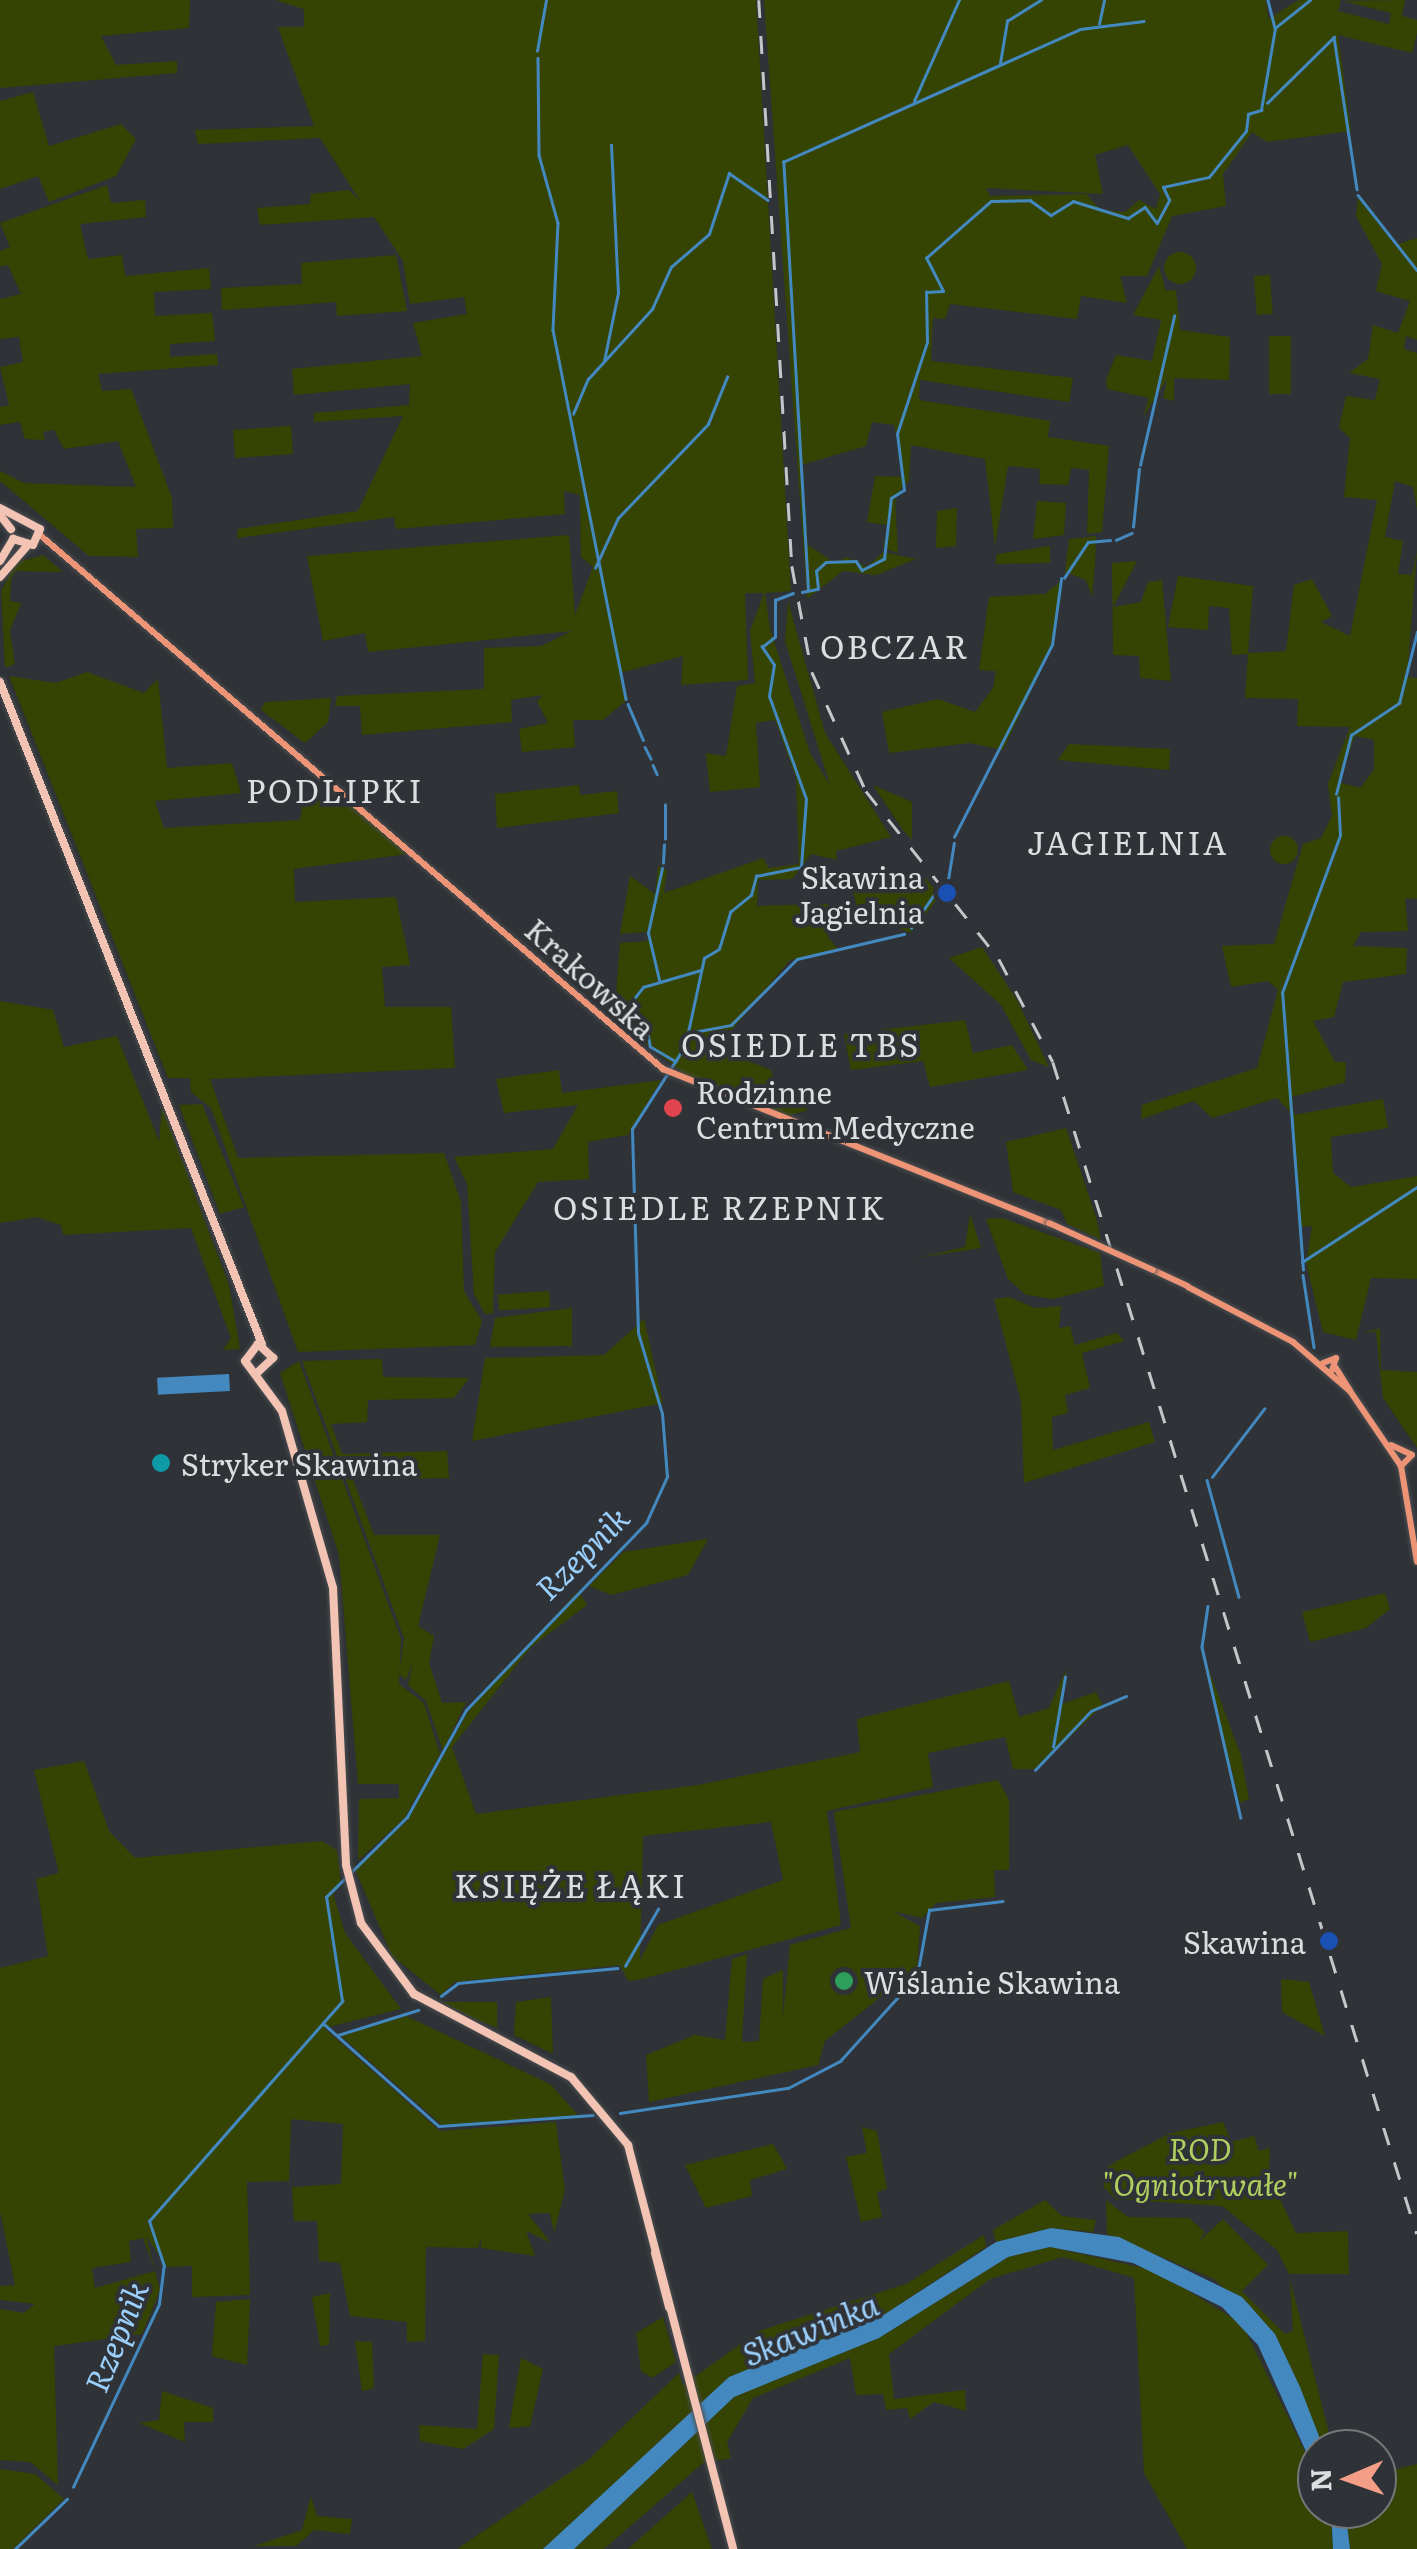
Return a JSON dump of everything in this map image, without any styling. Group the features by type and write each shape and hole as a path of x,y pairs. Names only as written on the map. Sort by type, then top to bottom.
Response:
{"main road":[{"path":"0,508 36,522 40,535 0,577"},
{"path":"0,516 12,534 29,546"},
{"path":"0,561 21,519"},
{"name":"Krakowska","path":"40,535 56,554 286,739 663,1069 1049,1223 1188,1287 1324,1360"},
{"name":"Krakowska","path":"29,546 56,554"},
{"path":"0,682 76,858 248,1324 262,1344 274,1393 311,1495 338,1618 346,1865 371,1942 414,1994 550,2063 596,2100 636,2162 680,2352 732,2549"},
{"path":"248,1324 250,1347 246,1364 258,1372 274,1393"},
{"path":"250,1347 262,1344"},
{"path":"1324,1360 1404,1466 1417,1562"},
{"path":"1324,1360 1334,1369"},
{"path":"258,1372 269,1367"},
{"path":"1398,1454 1412,1455 1404,1466"}],"green space":[{"path":"0,0 190,0 189,28 101,36 116,65 177,61 177,73 0,88"},
{"path":"275,0 756,0 791,591 765,593 770,629 810,753 830,785 785,641 788,601 825,733 891,837 836,851 837,860 811,854 792,879 758,880 757,906 828,904 828,937 839,950 790,960 716,1049 771,1070 774,1084 808,1110 788,1116 688,1077 614,1019 620,943 648,941 647,932 620,934 630,876 655,894 658,866 667,870 664,893 763,858 769,868 799,864 796,778 775,720 756,723 760,787 710,792 706,753 726,756 737,686 755,683 750,631 764,593 745,593 748,680 681,685 683,656 620,673 628,699 603,720 573,720 575,747 522,752 519,729 548,723 537,701 543,695 511,700 512,722 362,735 360,706 335,706 337,696 484,689 484,648 541,646 572,631 368,652 365,633 323,641 307,556 569,535 575,615 593,567 581,557 580,495 564,491 565,514 396,529 394,517 237,538 238,529 358,511 403,416 314,422 314,413 409,405 410,384 294,395 292,369 422,356 413,323 467,314 464,297 410,304 403,261 374,217 260,225 257,208 310,204 311,194 349,190 360,201 320,138 198,144 195,130 314,126 278,27 304,27 304,9"},
{"path":"764,0 1266,0 1268,19 1299,0 1341,0 1338,11 1389,24 1391,13 1343,1 1405,0 1402,16 1417,20 1412,53 1338,35 1351,131 1267,142 1252,132 1223,174 1226,206 1172,216 1147,276 1120,276 1127,303 1081,296 1077,319 950,304 945,319 933,318 931,361 1073,378 1069,402 920,380 919,400 1050,421 1048,437 1109,446 1102,532 1087,534 1089,470 1071,468 1068,485 1039,484 1040,469 1008,466 995,546 985,459 911,445 909,481 895,496 898,553 883,548 888,525 867,522 875,476 901,477 901,455 894,425 872,422 866,446 801,465 808,545 836,564 846,557 867,567 883,552 916,559 876,575 843,571 807,599","holes":["1128,145 1160,194 1156,209 1139,200 1125,212 1101,210 1086,194 990,196 986,188 1103,194 1095,155"]},
{"path":"33,92 49,146 121,124 136,139 116,176 49,202 38,176 0,189 0,101"},
{"path":"107,185 111,203 145,200 146,217 80,224 88,259 122,255 125,276 209,268 211,289 154,292 155,316 212,313 215,341 170,344 170,357 217,354 218,365 98,374 102,391 131,389 172,498 173,528 136,529 138,557 89,556 0,481 0,471 24,483 136,487 118,441 64,449 54,430 43,432 45,440 25,439 20,422 0,425 0,407 9,405 0,367 23,362 19,337 0,339 0,299 21,294 8,265 0,267 0,251 10,247 0,223"},
{"path":"1358,198 1395,245 1417,238 1417,340 1406,336 1404,349 1417,353 1417,510 1413,487 1395,481 1385,537 1403,541 1398,574 1412,575 1417,551 1407,677 1417,678 1417,899 1405,898 1408,931 1361,932 1353,946 1407,948 1406,974 1343,982 1334,1017 1313,1021 1335,1062 1346,1062 1345,1082 1292,1097 1294,1115 1383,1099 1388,1128 1331,1137 1333,1173 1351,1187 1417,1176 1417,1279 1371,1278 1356,1340 1323,1332 1306,1263 1312,1226 1301,1227 1293,1115 1277,1098 1212,1118 1194,1101 1141,1119 1142,1105 1257,1068 1278,990 1268,981 1231,987 1222,946 1274,944 1303,844 1321,838 1332,816 1328,784 1350,727 1297,726 1298,699 1245,698 1248,654 1232,655 1229,608 1209,606 1208,630 1168,627 1178,576 1253,586 1248,653 1286,651 1294,585 1312,579 1332,616 1321,622 1350,636 1377,500 1344,497 1350,438 1339,428 1346,396 1375,400 1380,379 1349,373 1368,359 1373,325 1398,333 1410,301 1376,291 1382,264 1356,216","holes":["1355,736 1374,740 1374,770 1360,788 1338,782"]},
{"path":"1180,252 1192,256 1196,268 1192,280 1180,284 1168,280 1164,268 1168,256"},
{"path":"396,255 407,311 337,316 336,302 222,310 221,288 302,284 301,263"},
{"path":"1159,266 1166,291 1176,290 1180,330 1230,337 1229,380 1174,378 1174,401 1163,398 1167,379 1143,417 1149,398 1107,389 1106,380 1116,355 1152,361 1161,320 1133,315"},
{"path":"1270,275 1273,314 1257,315 1254,276"},
{"path":"1269,336 1291,336 1291,394 1269,394"},
{"path":"291,426 293,454 235,458 233,430"},
{"path":"1037,501 1066,503 1064,535 1033,539"},
{"path":"957,508 956,546 936,548 937,511"},
{"path":"1096,536 1092,597 1086,580 1065,572 1069,539"},
{"path":"1050,546 1050,563 995,564 997,554"},
{"path":"43,555 63,572 16,571 11,579 10,601 21,603 10,631 15,664 5,668 1,591 16,563"},
{"path":"1137,561 1113,607 1141,602 1148,582 1162,580 1171,681 1140,678 1139,656 1113,655 1112,563"},
{"path":"1061,581 1054,643 1003,750 970,743 889,753 882,712 938,699 975,712 993,688 996,671 979,670 989,597 1045,594"},
{"path":"87,672 144,693 158,679 167,768 232,763 241,793 155,801 164,828 300,820 303,802 341,797 409,854 294,869 295,902 396,897 410,965 382,967 385,1007 451,1007 455,1068 210,1079 238,1158 444,1153 461,1202 464,1291 482,1321 475,1345 298,1352 211,1108 191,1092 190,1078 168,1078 9,676 56,683"},
{"path":"331,698 328,722 305,743 261,710 265,702"},
{"path":"1069,744 1170,749 1169,770 1058,760"},
{"path":"579,785 580,795 617,791 619,813 497,828 495,794"},
{"path":"873,785 912,802 912,840 902,829"},
{"path":"1284,836 1294,840 1298,850 1294,860 1284,864 1274,860 1270,850 1274,840"},
{"path":"923,875 940,896 910,933 857,909 853,889"},
{"path":"982,947 1017,1000 1049,1067 1031,1060 1001,1005 949,958"},
{"path":"0,1001 53,1010 64,1047 117,1036 159,1141 162,1107 229,1285 240,1349 223,1350 231,1338 191,1228 63,1235 61,1225 37,1217 0,1223"},
{"path":"965,1020 973,1053 1012,1045 1028,1070 930,1087 923,1061 851,1070 844,1034"},
{"path":"559,1070 562,1093 661,1080 628,1135 588,1142 589,1179 538,1182 495,1252 493,1313 485,1314 474,1294 467,1184 454,1157 553,1149 578,1105 504,1113 496,1079"},
{"path":"202,1104 244,1207 220,1214 179,1105"},
{"path":"1066,1128 1101,1240 1067,1224 1061,1210 1013,1192 1006,1142"},
{"path":"970,1214 981,1248 916,1258 965,1247"},
{"path":"1003,1218 1100,1253 1104,1286 1053,1299 1026,1295 1008,1279 986,1219"},
{"path":"549,1291 550,1307 499,1311 498,1295"},
{"path":"1009,1297 1035,1308 1061,1306 1059,1328 1070,1326 1075,1345 1117,1333 1124,1341 1082,1353 1090,1388 1065,1395 1068,1413 1052,1417 1053,1450 1149,1422 1155,1442 1024,1483 1021,1401 994,1299"},
{"path":"572,1308 572,1346 490,1347 495,1318"},
{"path":"644,1319 663,1403 472,1441 485,1358 604,1355"},
{"path":"1380,1329 1381,1370 1417,1372 1417,1448 1383,1398 1376,1332 1363,1332"},
{"path":"382,1359 383,1377 469,1378 454,1398 368,1400 367,1422 331,1424 342,1454 447,1451 449,1478 353,1480 374,1535 440,1535 418,1626 434,1636 429,1663 442,1703 466,1702 443,1751 426,1701 408,1685 413,1662 406,1680 399,1674 404,1638 302,1361"},
{"path":"299,1361 401,1639 399,1684 424,1703 440,1754 404,1819 358,1860 359,1799 399,1798 399,1784 358,1784 339,1555 280,1373"},
{"path":"708,1539 688,1575 611,1595 589,1586 623,1552"},
{"path":"578,1591 587,1605 531,1647 452,1747 476,1814 698,1785 860,1752 857,1719 1009,1681 1019,1717 1049,1708 1066,1669 1062,1704 1096,1692 1103,1705 1037,1769 1013,1769 1005,1737 928,1753 933,1787 827,1811 841,1925 642,1979 628,1981 620,1965 454,1982 441,1995 392,1956 355,1869 406,1822 469,1710","holes":["771,1822 783,1880 658,1925 640,1960 643,1836"]},
{"path":"1385,1593 1390,1609 1366,1628 1310,1642 1302,1612"},
{"path":"1201,1648 1241,1756 1249,1799 1240,1803"},
{"path":"84,1761 109,1831 135,1858 322,1841 337,1850 341,1885 333,1894 345,1933 401,2009 324,2028 440,2131 556,2122 565,2190 554,2233 550,2213 528,2214 551,2243 526,2231 535,2256 481,2248 481,2238 478,2248 426,2247 425,2341 407,2342 407,2322 350,2316 340,2263 319,2261 317,2221 294,2221 292,2187 341,2184 343,2124 291,2119 289,2181 247,2182 250,2295 192,2297 192,2266 167,2267 146,2236 160,2290 142,2334 54,2346 58,2485 30,2462 0,2460 0,2309 24,2313 35,2304 0,2300 0,2286 15,2285 0,2212 0,1968 48,1956 36,1879 59,1873 34,1770","holes":["143,2238 155,2271 95,2288 92,2268 131,2262 129,2241"]},
{"path":"998,1780 1009,1800 1009,1870 994,1870 995,1897 936,1903 922,1918 892,1911 920,1926 917,1968 825,2041 818,2065 649,2102 646,2055 695,2035 725,2040 732,1959 747,1954 742,2042 759,2041 763,1979 783,1970 783,2017 790,1945 851,1928 834,1812"},
{"path":"1281,1979 1309,1982 1325,2036 1282,2012"},
{"path":"551,1997 553,2054 514,2035 516,2002"},
{"path":"442,2002 497,2002 497,2028 475,2019"},
{"path":"406,2016 550,2084 578,2115 442,2125 341,2036"},
{"name":"ROD \"Ogniotrwałe\"","path":"1223,2122 1231,2142 1254,2136 1259,2151 1270,2148 1269,2176 1296,2233 1348,2231 1349,2274 1289,2274 1277,2250 1222,2206 1116,2199 1104,2187 1101,2172 1115,2162 1171,2133"},
{"path":"862,2127 877,2131 887,2189 877,2192 882,2217 861,2222 846,2157 867,2153"},
{"path":"773,2144 787,2169 750,2180 752,2196 706,2208 685,2165"},
{"path":"1045,2200 1062,2216 1096,2220 1093,2232 1051,2228 996,2242 993,2230"},
{"path":"1106,2200 1128,2217 1189,2218 1205,2232 1198,2242 1223,2219 1268,2265 1242,2291 1285,2334 1293,2331 1290,2279 1328,2429 1315,2429 1275,2334 1214,2279 1107,2234"},
{"path":"984,2235 986,2247 885,2314 729,2377 543,2549 457,2549 587,2461 679,2373 683,2385 759,2331 906,2284"},
{"path":"1050,2247 1156,2271 1242,2324 1297,2435 1297,2529 1332,2529 1333,2549 1187,2549 1144,2473 1134,2278 1063,2257 990,2279 889,2354 894,2399 965,2390 966,2411 934,2402 910,2419 907,2408 886,2410 883,2394 856,2395 850,2358 753,2398 727,2442 731,2458 703,2463 604,2549 574,2549 734,2397 879,2338 1008,2257"},
{"path":"330,2293 329,2345 320,2346 312,2297"},
{"path":"250,2299 247,2365 212,2356 216,2302"},
{"path":"663,2317 676,2362 652,2378 641,2371 636,2333"},
{"path":"355,2341 372,2342 374,2388 362,2391"},
{"path":"483,2354 499,2355 494,2429 463,2449 420,2441 419,2425 477,2429"},
{"path":"521,2358 543,2369 530,2426 509,2428"},
{"path":"162,2391 213,2408 213,2422 184,2422 185,2442 139,2423 159,2420"},
{"path":"1417,2464 1417,2549 1350,2549 1348,2529 1397,2529 1397,2469"},
{"path":"0,2469 35,2474 64,2499 13,2549 0,2549"},
{"path":"692,2492 712,2549 628,2549"},
{"path":"311,2496 317,2516 352,2519 350,2534 314,2530 296,2546 254,2546 302,2530"}],"water":[{"path":"229,1374 230,1391 158,1395 157,1378"},
{"path":"1051,2228 1119,2237 1242,2297 1275,2334 1316,2429 1297,2432 1258,2345 1222,2307 1133,2263 1050,2247 1008,2257 879,2338 734,2397 574,2549 543,2549 729,2377 885,2314 996,2242"},
{"path":"1332,2529 1348,2529 1350,2549 1333,2549"}],"waterway":[{"path":"537,51 546,0"},
{"path":"914,101 959,0"},
{"path":"1000,63 1007,21 1041,0"},
{"path":"1099,24 1104,0"},
{"path":"1268,0 1275,28"},
{"name":"Rzepnik","path":"802,592 818,589 816,571 826,562 856,561 862,570 884,559 891,498 904,490 897,434 927,342 926,292 943,291 926,258 991,201 1030,200 1051,215 1073,201 1128,218 1145,207 1157,223 1169,200 1163,187 1209,177 1246,131 1248,114 1261,110 1275,28 1310,0"},
{"path":"808,590 783,162 1080,29 1144,21"},
{"path":"1267,103 1334,37 1357,189"},
{"path":"538,58 539,155 558,223 553,330 626,699"},
{"path":"604,361 618,293 611,145"},
{"path":"573,414 588,379 652,309 671,267 709,234 729,173 768,200"},
{"path":"1358,195 1417,270"},
{"path":"1140,465 1174,316"},
{"path":"595,568 618,518 708,424 727,377"},
{"path":"1133,527 1139,469"},
{"path":"1116,540 1132,533"},
{"path":"1064,578 1088,542 1110,540"},
{"path":"954,837 1052,645 1061,579"},
{"name":"Rzepnik","path":"73,2487 159,2304 164,2266 149,2221 342,2001 326,1897 407,1817 466,1710 646,1523 667,1477 662,1414 638,1333 632,1129 685,1046 704,958 719,949 730,912 751,895 756,876 801,867 806,799 769,696 774,665 762,647 775,637 775,600 793,593"},
{"path":"1336,794 1351,735 1399,703 1417,632"},
{"path":"628,704 643,740"},
{"path":"645,747 651,759"},
{"path":"653,765 657,774"},
{"path":"1303,1270 1282,993 1340,835 1338,798"},
{"path":"665,805 665,839"},
{"path":"948,880 954,843"},
{"path":"663,863 664,845"},
{"path":"659,980 648,933 662,868"},
{"path":"911,928 935,893"},
{"path":"688,1033 731,1025 797,959 904,934"},
{"path":"676,1062 650,1047 645,1022 626,1009 643,987 701,970"},
{"path":"1302,1262 1417,1187"},
{"path":"1303,1275 1314,1347"},
{"path":"1212,1477 1264,1409"},
{"path":"1207,1480 1239,1597"},
{"path":"1208,1606 1202,1647 1241,1818"},
{"path":"1053,1747 1065,1677"},
{"path":"1035,1770 1091,1711 1126,1696"},
{"path":"620,2113 788,2088 840,2061 917,1976 929,1910 1002,1901"},
{"path":"625,1966 658,1909"},
{"path":"441,1996 458,1983 617,1968"},
{"path":"338,2035 418,2010"},
{"path":"324,2024 439,2126 593,2115"},
{"name":"Rzepnik","path":"15,2549 67,2499"}],"railway":[{"path":"759,0 792,566 812,672 866,791 999,959 1053,1062 1417,2234"}],"place":[{"name":"Skawina Jagielnia","path":"947,893"},
{"name":"Rodzinne Centrum Medyczne","path":"673,1108"},
{"name":"Stryker Skawina","path":"161,1463"},
{"name":"Skawina","path":"1329,1941"},
{"name":"Wiślanie Skawina","path":"844,1981"}],"district":[{"name":"OBCZAR","path":"895,645"},
{"name":"PODLIPKI","path":"335,789"},
{"name":"JAGIELNIA","path":"1128,841"},
{"name":"OSIEDLE TBS","path":"801,1043"},
{"name":"OSIEDLE RZEPNIK","path":"720,1206"},
{"name":"KSIĘŻE ŁĄKI","path":"571,1884"}],"water label":[{"name":"Skawinka","path":"810,2328"}]}
